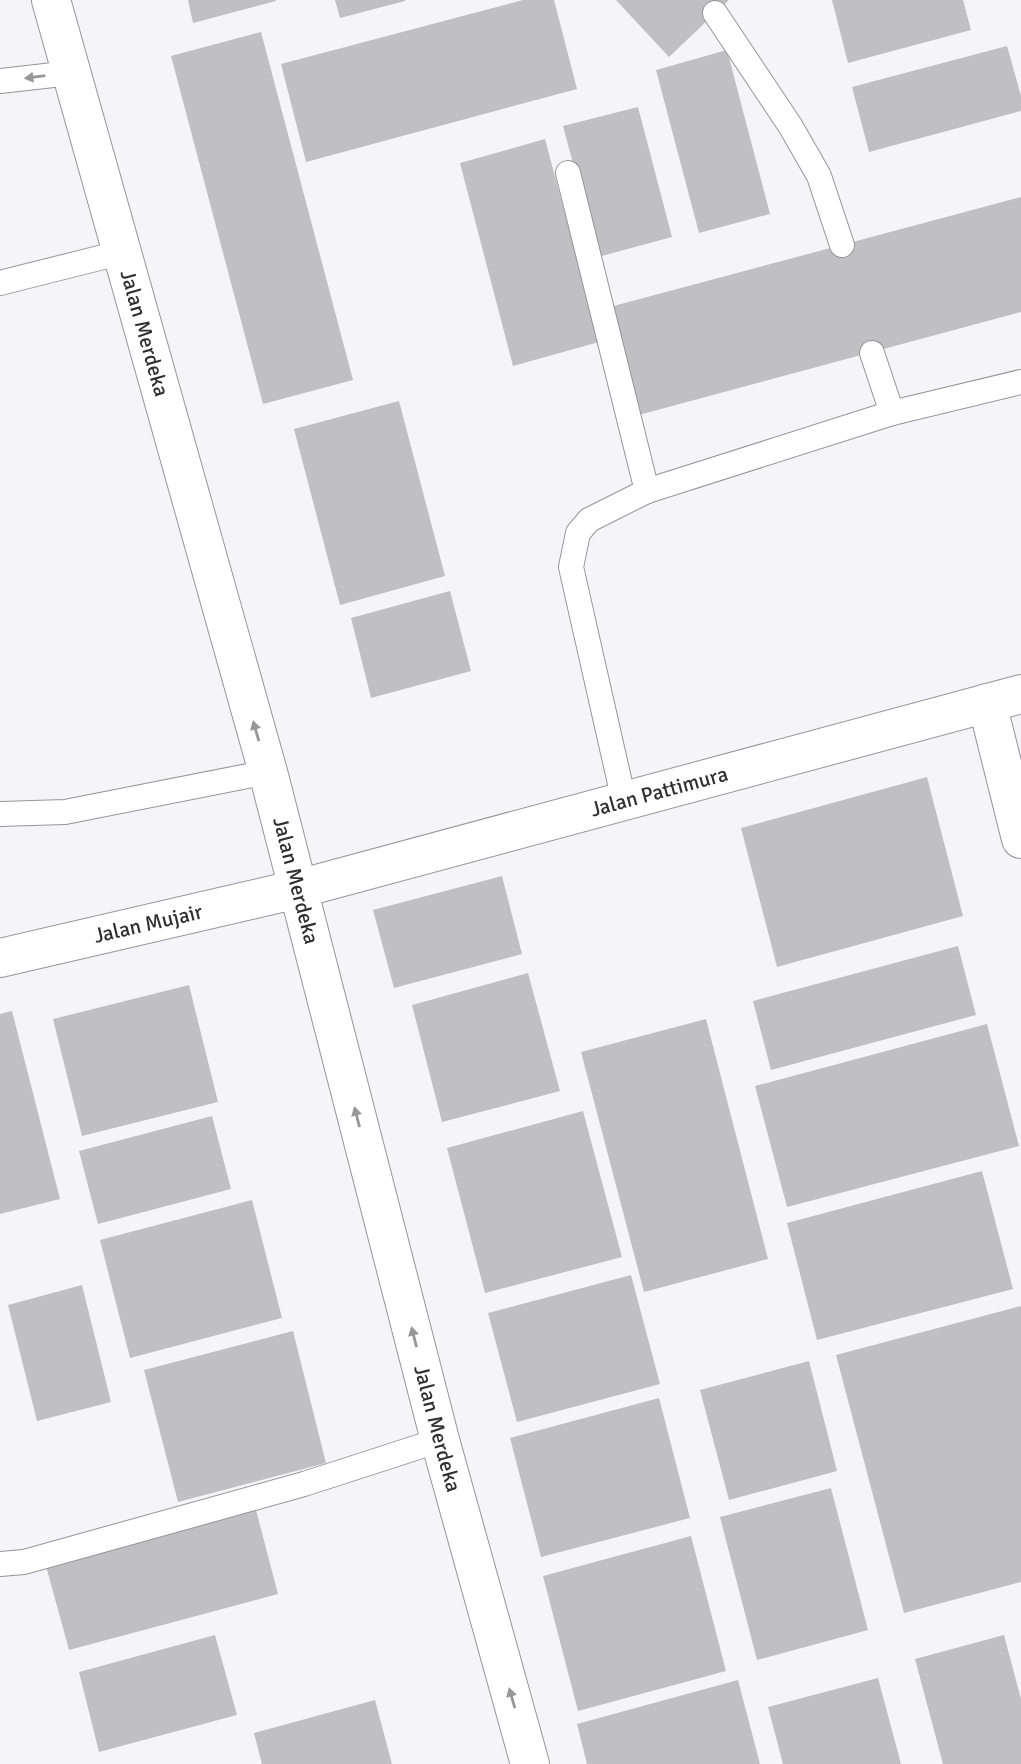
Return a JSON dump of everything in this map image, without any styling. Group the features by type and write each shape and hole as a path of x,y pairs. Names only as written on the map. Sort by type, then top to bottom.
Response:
{"main road":[{"name":"Jalan Merdeka","path":"51,0 268,772 440,1440 530,1764"},
{"name":"Jalan Pattimura","path":"298,889 1004,698"},
{"path":"1004,698 1021,839"},
{"name":"Jalan Mujair","path":"0,958 298,889"}],"lane":[{"path":"715,13 791,127 819,176 842,244"},
{"path":"0,81 71,73"},
{"path":"568,173 647,491"},
{"path":"0,283 123,252"},
{"path":"872,353 892,413"},
{"path":"624,801 571,567 578,533 589,520 647,491 892,413 1021,382"},
{"path":"0,814 65,812 268,772"},
{"path":"0,1564 24,1562 290,1487 440,1440"}],"building":[{"path":"188,0 276,0 276,1 193,23"},
{"path":"335,0 405,0 405,1 340,18"},
{"path":"523,0 554,0 577,89 306,162 281,64"},
{"path":"616,0 729,0 669,57"},
{"path":"832,0 963,0 971,30 848,63"},
{"path":"261,32 353,380 263,404 171,56"},
{"path":"1007,46 1021,96 1021,111 869,152 852,87"},
{"path":"727,50 770,214 699,233 656,70"},
{"path":"638,107 672,237 598,257 563,126"},
{"path":"545,139 599,342 513,366 460,163"},
{"path":"1021,197 1021,312 635,416 606,308"},
{"path":"399,401 445,576 340,605 294,429"},
{"path":"450,591 471,671 371,698 351,618"},
{"path":"927,777 963,916 777,967 741,828"},
{"path":"502,876 522,954 394,988 373,910"},
{"path":"958,946 976,1015 771,1070 753,1001"},
{"path":"528,973 560,1091 442,1122 412,1005"},
{"path":"189,985 218,1102 82,1136 53,1019"},
{"path":"12,1011 60,1199 0,1214 0,1014"},
{"path":"706,1019 768,1259 644,1292 581,1052"},
{"path":"987,1024 1019,1146 787,1207 755,1086"},
{"path":"583,1111 622,1257 485,1293 447,1148"},
{"path":"212,1116 231,1189 98,1224 79,1151"},
{"path":"982,1171 1013,1289 817,1340 787,1223"},
{"path":"252,1200 282,1318 130,1358 100,1240"},
{"path":"631,1275 660,1384 517,1422 488,1313"},
{"path":"82,1285 111,1402 37,1421 8,1305"},
{"path":"1021,1306 1021,1582 904,1613 836,1355"},
{"path":"293,1331 326,1463 178,1502 144,1370"},
{"path":"809,1361 837,1471 729,1500 700,1390"},
{"path":"659,1398 690,1518 541,1557 510,1438"},
{"path":"831,1488 868,1630 757,1660 720,1517"},
{"path":"256,1510 278,1594 69,1650 46,1566"},
{"path":"691,1536 726,1671 578,1711 543,1576"},
{"path":"215,1635 237,1715 99,1752 79,1672"},
{"path":"1004,1635 1021,1699 1021,1764 943,1764 915,1659"},
{"path":"878,1678 901,1764 783,1764 768,1707"},
{"path":"738,1680 760,1764 587,1764 577,1724"},
{"path":"375,1700 392,1764 262,1764 254,1733"}]}
